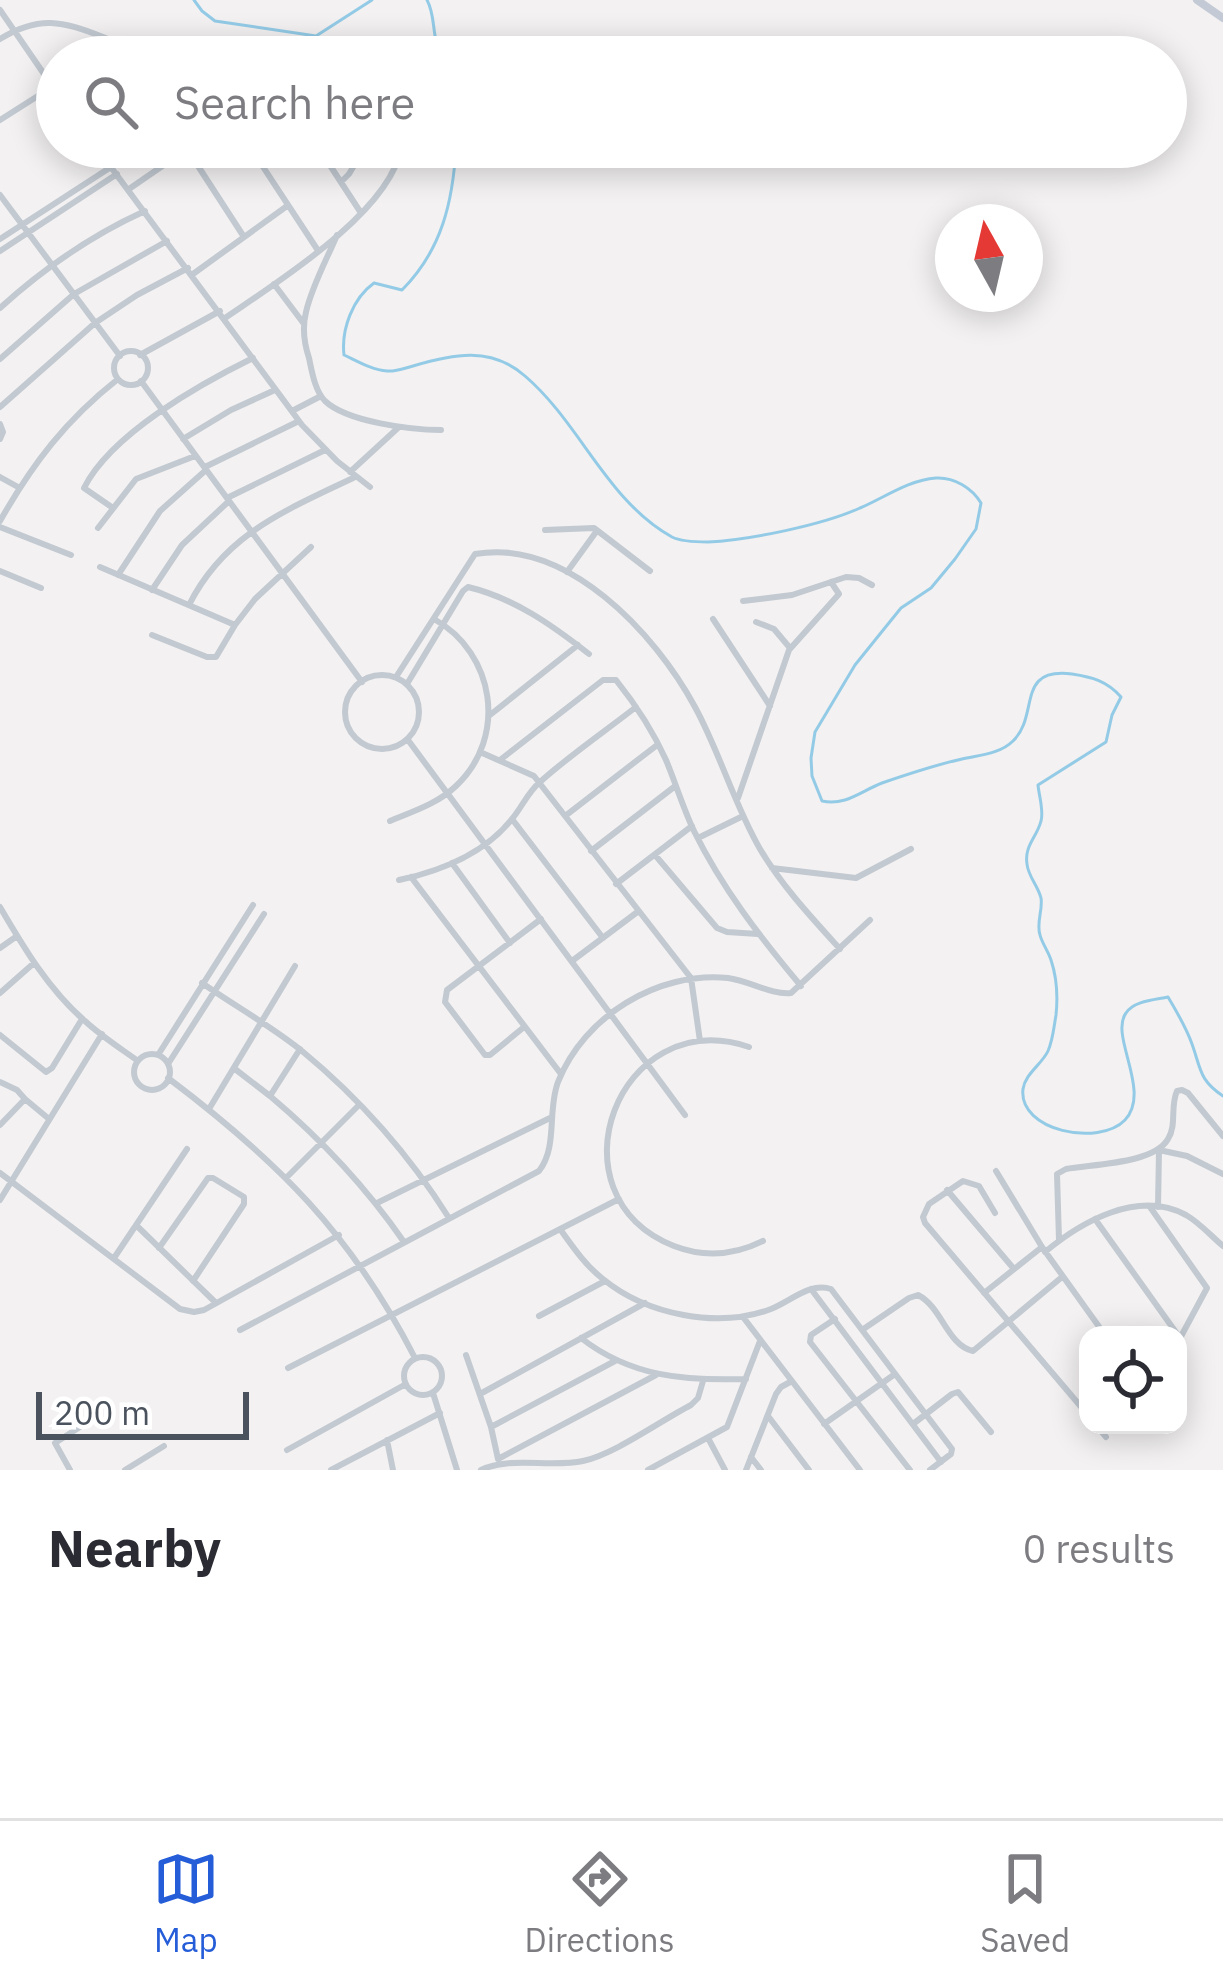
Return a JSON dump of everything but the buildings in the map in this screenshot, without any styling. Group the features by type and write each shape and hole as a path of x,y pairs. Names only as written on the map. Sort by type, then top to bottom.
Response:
{"street":[{"path":"1197,0 1223,19"},
{"path":"0,10 36,63"},
{"path":"0,40 48,22 101,36"},
{"path":"0,120 36,100"},
{"path":"129,189 159,168"},
{"path":"201,168 244,237"},
{"path":"264,168 318,250"},
{"path":"332,168 361,213"},
{"path":"341,182 351,168"},
{"path":"118,379 115,364 120,356 140,355 274,284 338,235 380,193 395,168"},
{"path":"114,170 299,421 370,488"},
{"path":"0,239 114,170"},
{"path":"0,251 114,170"},
{"path":"0,195 120,356"},
{"path":"0,407 95,323 137,295 190,271 288,205"},
{"path":"0,308 70,252 145,211"},
{"path":"338,235 304,324 321,396 338,409 399,427 441,430"},
{"path":"0,359 74,295 167,241"},
{"path":"274,284 304,324"},
{"path":"118,379 130,385 141,382 148,369 140,355"},
{"path":"113,508 85,485 125,441 207,382 254,358"},
{"path":"71,555 0,524 19,487 58,432 118,379"},
{"path":"141,382 362,682"},
{"path":"183,439 276,390"},
{"path":"292,411 321,396"},
{"path":"118,575 160,512 205,469 299,421"},
{"path":"0,424 0,440"},
{"path":"189,605 216,564 251,531 353,474 399,427"},
{"path":"152,590 182,545 228,500 325,450"},
{"path":"98,528 136,479 195,456"},
{"path":"0,477 19,487"},
{"path":"545,530 591,527 650,571"},
{"path":"566,572 598,530"},
{"path":"152,635 214,658 255,599 311,547"},
{"path":"396,677 475,554 527,555 566,572 623,614 666,662 700,717 742,815 772,868 840,949"},
{"path":"100,567 235,625"},
{"path":"0,572 41,588"},
{"path":"743,601 792,595 855,577 872,585"},
{"path":"737,802 790,649 838,596 831,582"},
{"path":"407,684 463,591 470,587 529,611 589,654"},
{"path":"390,820 425,807 467,774 480,752 490,715 475,660 464,643 433,619"},
{"path":"713,619 770,706"},
{"path":"756,622 774,629 790,649"},
{"path":"490,715 578,645"},
{"path":"377,675 396,677 418,699 418,724 397,747 366,746 352,734 346,703 362,682 377,675"},
{"path":"500,760 605,678 616,680 658,745 698,838 745,918 801,986"},
{"path":"399,880 452,863 485,844 512,820 539,782 636,707"},
{"path":"408,740 685,1115"},
{"path":"565,817 658,745"},
{"path":"480,752 530,773 539,782 691,978 700,1041"},
{"path":"591,851 675,786"},
{"path":"698,838 742,815"},
{"path":"512,820 602,938"},
{"path":"616,884 692,826"},
{"path":"772,868 856,878 911,848"},
{"path":"655,854 717,928 758,934"},
{"path":"452,863 509,943"},
{"path":"412,877 562,1074"},
{"path":"158,1055 253,905"},
{"path":"0,907 34,962 82,1019 138,1061"},
{"path":"572,962 637,911"},
{"path":"168,1064 158,1055 147,1055 138,1061 135,1078 143,1087 155,1089 165,1084 168,1064 264,914"},
{"path":"524,1027 490,1055 484,1054 445,999 447,990 541,919"},
{"path":"240,1330 538,1171 548,1157 550,1118 562,1074 578,1046 610,1013 652,990 691,978 735,979 784,994 794,992 870,920"},
{"path":"0,948 16,936"},
{"path":"0,994 34,962"},
{"path":"209,1109 295,966"},
{"path":"202,983 300,1049 424,1179 450,1218"},
{"path":"0,1035 46,1072 82,1019"},
{"path":"0,1200 102,1034"},
{"path":"749,1047 700,1041 674,1048 647,1064 626,1086 609,1122 608,1162 619,1199 646,1230 663,1241 691,1252 728,1253 763,1241"},
{"path":"270,1096 300,1049"},
{"path":"234,1068 321,1142 377,1203 404,1243"},
{"path":"168,1078 286,1178 339,1235 393,1315 415,1358"},
{"path":"0,1082 17,1090 50,1119"},
{"path":"1187,1326 1208,1288 1154,1207 1159,1150 1171,1133 1173,1100 1180,1090 1189,1093 1223,1136"},
{"path":"0,1125 25,1100"},
{"path":"286,1178 358,1106"},
{"path":"377,1203 550,1118"},
{"path":"114,1258 187,1149"},
{"path":"1059,1240 1055,1178 1060,1170 1143,1157 1159,1150 1187,1156 1223,1174"},
{"path":"996,1171 1043,1250 1098,1326"},
{"path":"0,1173 180,1310 194,1312 216,1303 339,1235"},
{"path":"159,1248 208,1178 244,1197 244,1204 193,1281"},
{"path":"995,1213 982,1189 963,1181 926,1207 924,1220 1079,1404"},
{"path":"947,1190 1014,1269"},
{"path":"288,1368 619,1199"},
{"path":"984,1292 1094,1218 1116,1211 1154,1207 1187,1216 1223,1246"},
{"path":"1094,1218 1169,1326"},
{"path":"136,1225 216,1303"},
{"path":"560,1229 605,1281 645,1303 676,1313 743,1317 811,1289 831,1289 952,1451 929,1470"},
{"path":"862,1330 919,1295 967,1351 976,1350 1062,1277"},
{"path":"539,1316 605,1281"},
{"path":"811,1289 941,1462"},
{"path":"480,1394 645,1303"},
{"path":"743,1317 860,1470"},
{"path":"835,1318 809,1340 910,1470"},
{"path":"841,1327 853,1318"},
{"path":"580,1338 616,1360 656,1375 703,1381 746,1379"},
{"path":"648,1470 729,1424 760,1340"},
{"path":"466,1355 498,1461"},
{"path":"415,1358 433,1359 441,1369 441,1382 433,1392 415,1393 406,1384 406,1367 415,1358"},
{"path":"491,1427 616,1360"},
{"path":"824,1424 895,1374"},
{"path":"481,1470 656,1375"},
{"path":"498,1461 509,1465 575,1463 597,1457 692,1405 703,1381"},
{"path":"746,1470 778,1390 792,1381"},
{"path":"287,1450 406,1384"},
{"path":"433,1392 457,1470"},
{"path":"914,1424 958,1392 992,1432"},
{"path":"331,1470 440,1413"},
{"path":"767,1415 809,1470"},
{"path":"70,1470 55,1443 86,1423"},
{"path":"708,1438 725,1470"},
{"path":"387,1440 393,1470"},
{"path":"125,1470 164,1446"},
{"path":"674,1456 682,1470"},
{"path":"751,1457 761,1470"}],"waterway":[{"path":"194,0 215,21 316,36 372,0"},
{"path":"427,0 436,36"},
{"path":"454,168 443,224 427,258 402,290 374,283 360,297 347,325 344,355 387,371 471,355 512,366 562,416 629,503 649,522 680,540 725,541 806,526 926,479 949,479 968,488 981,503 976,529 931,588 901,608 855,665 815,732 812,776 822,801 846,800 912,773 1002,749 1021,730 1035,685 1043,678 1072,674 1110,687 1121,697 1106,742 1038,785 1042,817 1027,852 1027,864 1041,898 1039,930 1053,967 1057,1001 1050,1047 1024,1084 1025,1103 1033,1115 1062,1130 1097,1132 1125,1120 1134,1094 1122,1023 1134,1006 1168,997 1205,1079 1223,1096"}]}
